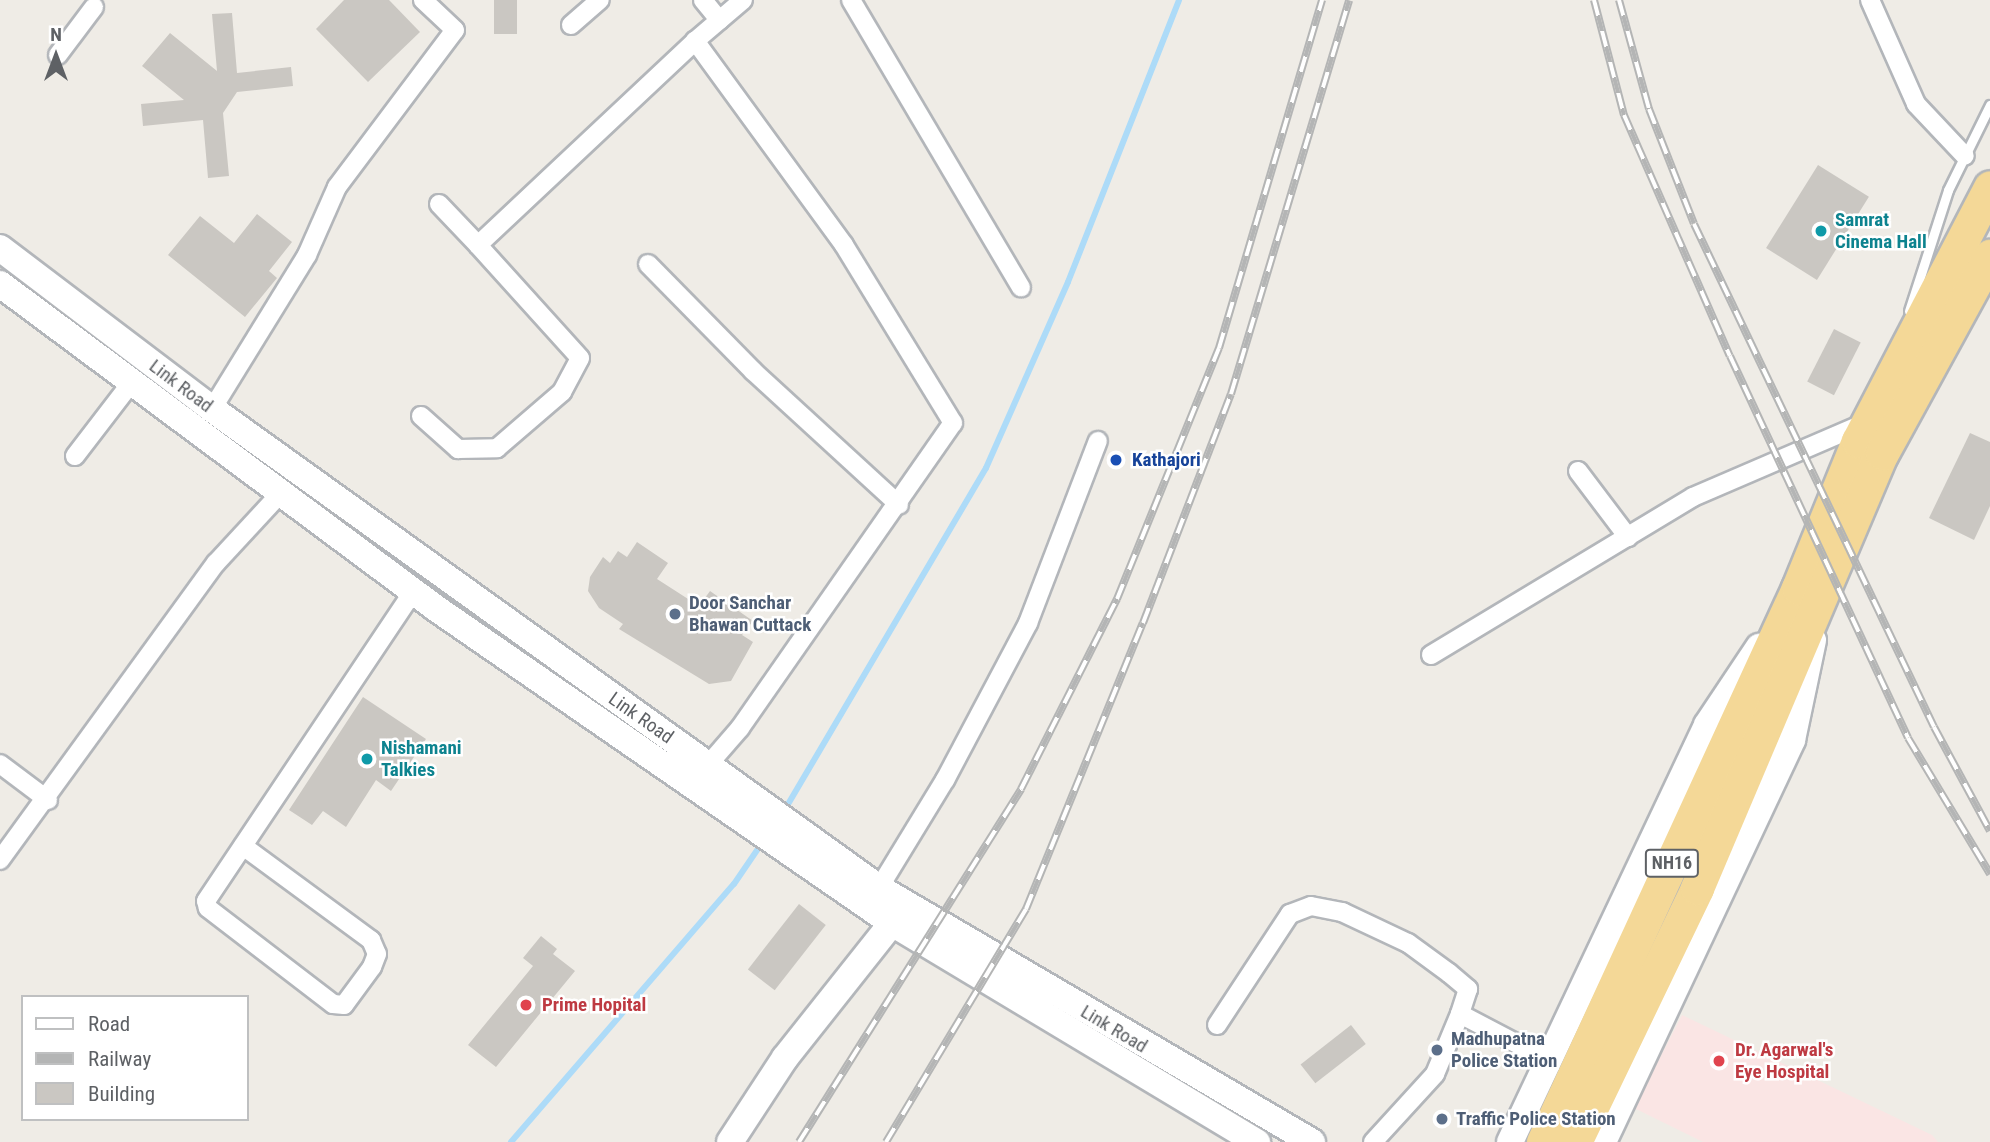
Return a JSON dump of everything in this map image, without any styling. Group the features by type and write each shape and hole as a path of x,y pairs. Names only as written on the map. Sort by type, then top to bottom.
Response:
{"highway":[{"name":"NH16","path":"1554,1140 1697,888 1886,407 1990,187"},
{"name":"NH16","path":"1809,598 1882,453 1886,407 1990,256"}],"main road":[{"name":"Link Road","path":"0,248 212,409 708,766 741,803"},
{"name":"Link Road","path":"0,284 279,495 413,592 741,803 789,838 892,923 1257,1142"},
{"path":"1510,1142 1707,725 1809,598"},
{"path":"1603,1142 1792,740 1809,598"},
{"name":"Link Road","path":"789,838 880,888 1311,1142"},
{"path":"730,1142 785,1058 892,923"}],"street":[{"path":"212,409 307,255 337,187 455,30 423,0"},
{"path":"571,25 600,0"},
{"path":"703,0 719,20"},
{"path":"478,245 695,41 744,0"},
{"path":"851,0 1021,286"},
{"path":"1870,0 1916,104 1965,156"},
{"path":"58,55 93,2"},
{"path":"695,41 844,245 953,424 899,505 708,766"},
{"path":"421,416 458,449 497,448 562,392 580,358 439,204"},
{"path":"648,264 753,371 899,505"},
{"path":"75,456 131,383"},
{"path":"1431,655 1693,497 1886,407"},
{"path":"880,888 945,780 1028,623 1097,442"},
{"path":"1578,471 1628,537"},
{"path":"0,860 48,800 216,563 279,495"},
{"path":"243,846 371,940 377,954 372,967 344,1005 333,1004 208,908 207,897 413,592"},
{"path":"0,764 48,800"},
{"path":"1217,1025 1290,914 1311,906 1342,912 1408,943 1438,965 1468,989 1460,1014 1435,1074 1373,1142"},
{"path":"1460,1014 1548,1060"}],"lane":[{"path":"1886,407 1948,190 1990,105"},
{"path":"1886,407 1975,307"}],"shaded area":[{"name":"Dr. Agarwal's Eye Hospital","path":"1682,1015 1932,1135 1938,1142 1703,1142 1634,1108"}],"building":[{"path":"344,0 389,0 420,32 368,82 316,29"},
{"path":"494,0 517,0 517,34 494,34"},
{"path":"232,13 237,73 291,67 293,86 237,92 223,113 229,176 208,178 203,120 143,126 141,104 184,100 142,66 170,33 217,71 212,14"},
{"path":"1818,165 1869,197 1817,280 1766,248"},
{"path":"257,214 292,242 269,271 277,278 245,317 168,255 200,216 234,243"},
{"path":"1834,329 1861,343 1834,395 1807,382"},
{"path":"1970,433 1990,442 1990,506 1974,540 1929,518"},
{"name":"Door Sanchar Bhawan Cuttack","path":"637,542 668,563 657,579 699,606 710,591 753,621 742,635 753,642 731,681 709,684 619,629 623,624 599,608 588,591 590,577 603,557 610,563 618,551 627,557"},
{"name":"Nishamani Talkies","path":"363,697 426,739 391,791 376,780 346,827 323,811 312,825 289,810"},
{"path":"799,904 826,925 775,990 748,969"},
{"path":"541,936 557,949 553,954 575,971 496,1067 468,1045 533,966 523,958"},
{"path":"1351,1025 1366,1044 1315,1083 1301,1064"}],"waterway":[{"path":"784,811 986,468 1068,282 1179,0"},
{"path":"511,1142 734,884 762,843"}],"railway":[{"path":"799,1142 1021,789 1117,599 1219,348 1322,0"},
{"path":"886,1142 1026,909 1143,623 1231,394 1349,0"},
{"path":"1594,0 1624,115 1730,356 1908,738 1990,874"},
{"path":"1619,0 1649,109 1694,224 1934,727 1990,831"}],"place":[{"name":"Samrat Cinema Hall","path":"1821,231"},
{"name":"Kathajori","path":"1116,460"},
{"name":"Door Sanchar Bhawan Cuttack","path":"675,614"},
{"name":"Nishamani Talkies","path":"367,759"},
{"name":"Prime Hopital","path":"526,1005"},
{"name":"Madhupatna Police Station","path":"1437,1050"},
{"name":"Dr. Agarwal's Eye Hospital","path":"1719,1061"},
{"name":"Traffic Police Station","path":"1442,1119"}]}
